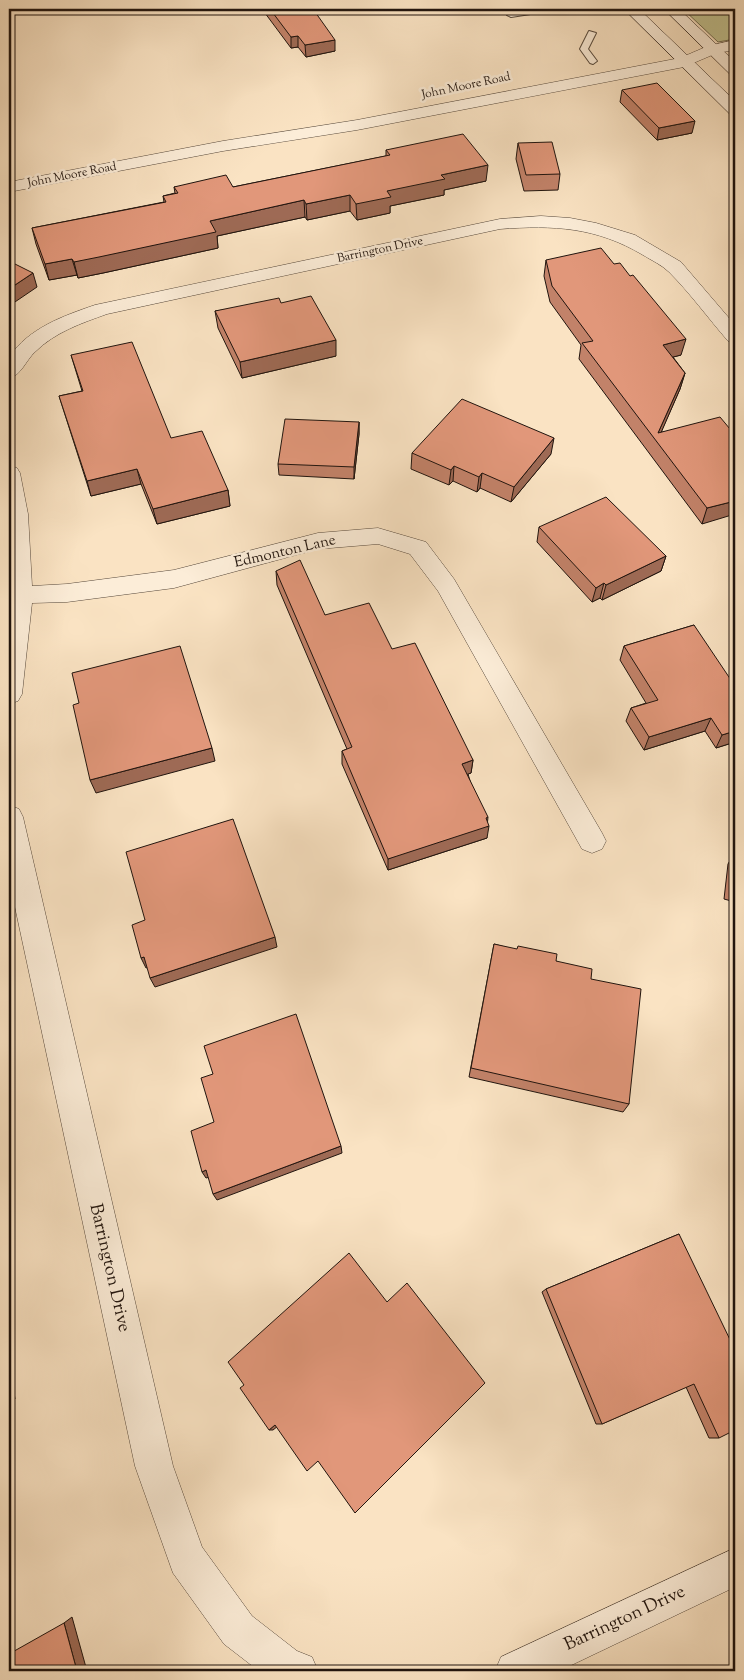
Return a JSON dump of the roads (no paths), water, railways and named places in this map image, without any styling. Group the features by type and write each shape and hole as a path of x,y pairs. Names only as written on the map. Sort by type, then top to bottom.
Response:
{"street":[{"path":"631,9 661,48 684,62 735,110"},
{"path":"671,9 735,70"},
{"path":"661,48 713,49 735,45"},
{"name":"John Moore Road","path":"9,187 223,146 357,125 684,62 713,49"},
{"path":"574,64 611,57"},
{"name":"John Moore Road","path":"223,146 283,128 395,102"},
{"name":"Barrington Drive","path":"9,372 20,354 43,335 65,323 102,309 500,224 541,221 596,228 629,239 651,252 674,266 735,337"},
{"path":"9,473 17,514 21,595 9,694"},
{"name":"Edmonton Lane","path":"21,595 67,593 174,579 318,541 378,536 418,548 446,585 592,841"},
{"name":"Barrington Drive","path":"9,816 154,1466 187,1559 238,1630 287,1668 298,1671"},
{"name":"Barrington Drive","path":"515,1671 735,1567"}],"lane":[{"path":"511,15 550,9"},
{"path":"592,34 584,49 593,61"}]}
